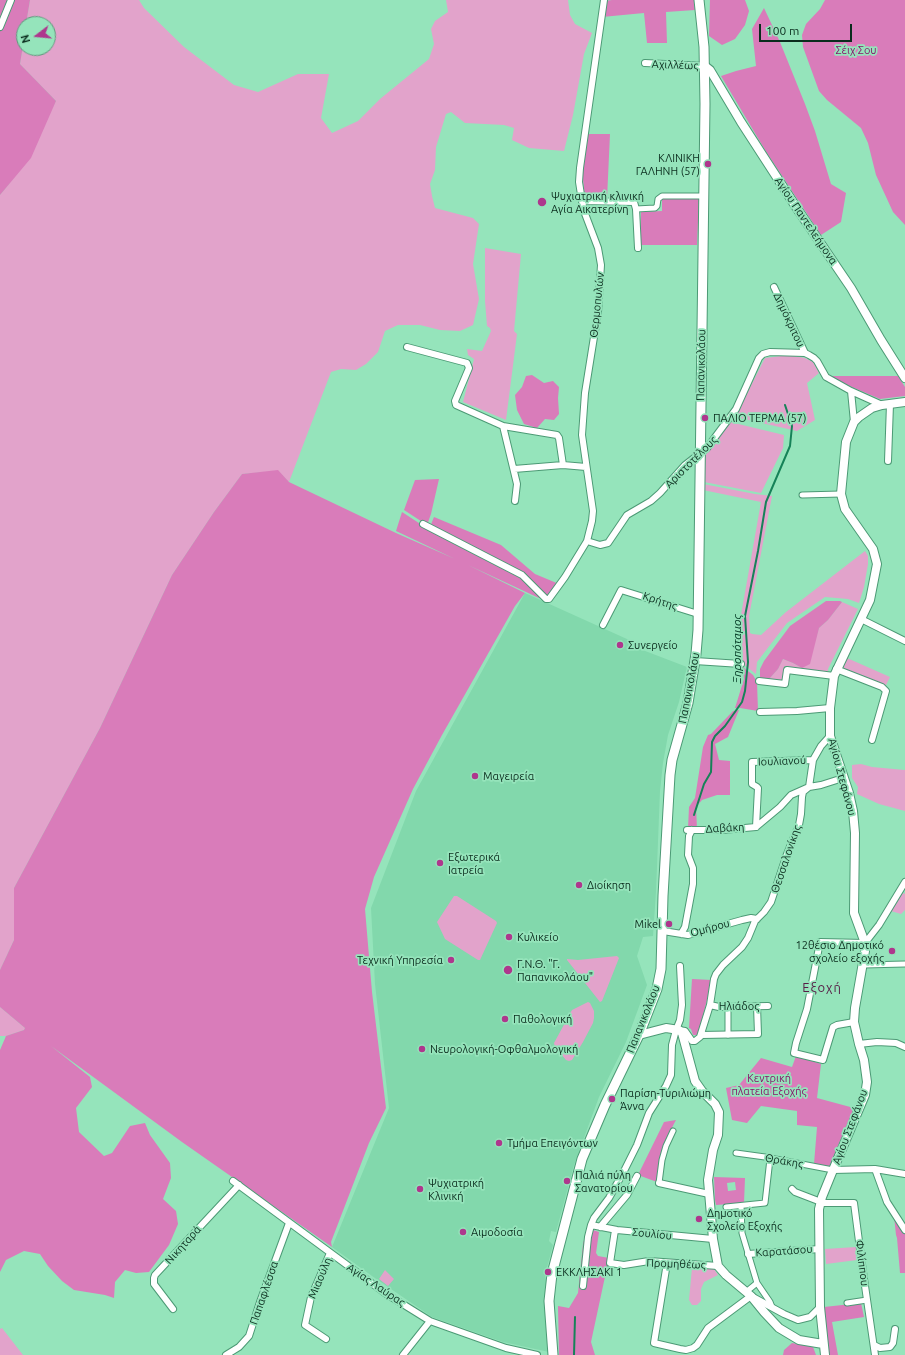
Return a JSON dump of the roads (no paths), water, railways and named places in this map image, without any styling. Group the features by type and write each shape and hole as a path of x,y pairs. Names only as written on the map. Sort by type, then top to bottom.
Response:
{"main road":[{"name":"Παπανικολάου","path":"553,1355 550,1334 550,1293 552,1274 582,1159 638,1036 657,988 662,962 663,896 672,760 688,703 695,661 698,614 705,66 699,0"}],"street":[{"path":"0,27 11,0"},
{"name":"Θερμοπυλών","path":"423,524 522,575 546,600 565,578 587,540 593,511 582,435 585,392 598,312 601,265 598,248 584,211 579,182 604,0"},
{"name":"Αχιλλέως","path":"645,63 705,66"},
{"name":"Αγίου Παντελεήμονα","path":"705,66 710,70 741,122 794,204 851,288 905,378"},
{"path":"636,209 655,208 657,206 658,199 662,196 704,196"},
{"path":"582,201 634,202 636,209 638,248"},
{"name":"Δημόκριτου","path":"774,287 805,354"},
{"path":"407,347 466,362 469,368 455,404 503,426 557,434 559,438 563,465"},
{"name":"Αριστοτέλους","path":"587,540 600,545 608,542 627,516 650,502 685,465 700,455 711,444 736,409 761,356 770,352 805,354"},
{"path":"805,354 814,358 826,377 851,391 882,405"},
{"path":"851,391 854,422"},
{"name":"Αγίου Στεφάνου","path":"825,1355 820,1307 820,1203 865,1095 866,1072 854,1022 855,1008 864,965 865,942 854,914 855,833 853,811 830,736 830,708 835,672 870,600 877,564 873,549 845,508 841,494 846,442 854,422 872,408 905,402"},
{"path":"888,460 890,404"},
{"path":"503,426 517,484 514,501"},
{"path":"514,469 563,465 586,467"},
{"path":"802,495 841,494"},
{"name":"Κρήτης","path":"603,625 621,590 698,614"},
{"path":"861,619 905,641"},
{"path":"695,661 741,664"},
{"path":"759,681 785,684 787,670 835,672 882,687 886,691 872,740"},
{"path":"760,712 830,708"},
{"name":"Θεσσαλονίκης","path":"701,1035 710,1005 716,974 722,965 742,947 756,919 764,912 774,896 787,854 799,825 803,792 809,787 813,760 821,746 830,736"},
{"name":"Ιουλιανού","path":"756,826 758,788 752,784 752,762 813,760"},
{"name":"Δαβάκη","path":"681,934 685,927 694,884 693,868 688,855 690,830 722,830 756,826 780,807 791,795 809,787 843,778"},
{"path":"854,1022 837,1025 834,1027 823,1060 794,1053 807,1009 820,942 865,942 879,925 904,886"},
{"name":"Ομήρου","path":"663,931 685,935 742,920 751,918 756,919"},
{"path":"864,965 905,964"},
{"path":"583,1286 588,1237 591,1225 594,1218 609,1198 624,1171 637,1145 649,1113 671,1075 672,1045 680,1020 682,1005 680,966"},
{"name":"Ηλιάδος","path":"710,1005 728,1007 768,1006"},
{"path":"638,1036 666,1028 685,1031 692,1040 695,1041 698,1040 701,1035 758,1034 757,1006"},
{"path":"728,1007 728,1035"},
{"path":"677,1030 682,1034 695,1081 702,1091 715,1104 719,1112 718,1135 709,1168 708,1180 713,1239 718,1266 726,1276 749,1294 784,1314 798,1320 810,1317 820,1307"},
{"path":"859,1044 877,1042 896,1043 905,1046"},
{"path":"673,1131 666,1146 662,1160 659,1183 709,1194"},
{"name":"Θράκης","path":"736,1153 833,1170"},
{"path":"726,1207 765,1203 770,1159"},
{"path":"875,1169 887,1202 905,1230"},
{"path":"833,1170 875,1169 905,1174"},
{"path":"600,1227 627,1195 637,1176"},
{"name":"Αγίας Λαύρας","path":"236,1183 385,1293 430,1321 506,1348 537,1355"},
{"name":"Νικηταρά","path":"173,1308 154,1284 154,1278 199,1228 236,1183"},
{"path":"792,1189 820,1203"},
{"name":"Φιλίππου","path":"820,1203 854,1203 876,1355"},
{"path":"740,1206 742,1233 757,1283 772,1307"},
{"name":"Παπαφλέσσα","path":"226,1355 239,1346 249,1336 289,1223"},
{"name":"Σουλίου","path":"591,1225 615,1230 713,1239"},
{"name":"Προμηθέως","path":"615,1230 610,1263 624,1265 649,1262 718,1266"},
{"name":"Καρατάσου","path":"748,1254 820,1249"},
{"name":"Μιαούλη","path":"326,1339 305,1325 311,1297 330,1253"},
{"path":"667,1263 654,1343 680,1349 686,1350 697,1345 708,1328 749,1294 757,1283"},
{"path":"749,1294 779,1328 795,1338 823,1344"},
{"path":"847,1303 867,1300"},
{"path":"403,1355 430,1321"},
{"path":"874,1345 880,1348 890,1347 893,1343 895,1329"}],"waterway":[{"name":"Ξηροπόταμος","path":"694,815 704,784 711,772 712,742 742,702 745,691 748,662 745,616 766,502 790,446 792,426 785,405"},
{"name":"Ξηροπόταμος","path":"574,1355 575,1317"}],"place":[{"name":"ΚΛΙΝΙΚΗ ΓΑΛΗΝΗ (57)","path":"708,164"},
{"name":"Ψυχιατρική κλινική Αγία Αικατερίνη","path":"542,202"},
{"name":"ΠΑΛΙΟ ΤΕΡΜΑ (57)","path":"705,418"},
{"name":"Συνεργείο","path":"620,645"},
{"name":"Μαγειρεία","path":"475,776"},
{"name":"Εξωτερικά Ιατρεία","path":"440,863"},
{"name":"Διοίκηση","path":"579,885"},
{"name":"Mikel","path":"669,924"},
{"name":"Κυλικείο","path":"509,937"},
{"name":"12θέσιο Δημοτικό σχολείο εξοχής","path":"892,951"},
{"name":"Τεχνική Υπηρεσία","path":"451,960"},
{"name":"Γ.Ν.Θ. \"Γ. Παπανικολάου\"","path":"508,970"},
{"name":"Παθολογική","path":"505,1019"},
{"name":"Νευρολογική-Οφθαλμολογική","path":"422,1049"},
{"name":"Παρίση-Τυριλιώμη Άννα","path":"612,1099"},
{"name":"Τμήμα Επειγόντων","path":"499,1143"},
{"name":"Παλιά πύλη Σανατορίου","path":"567,1181"},
{"name":"Ψυχιατρική Κλινική","path":"420,1189"},
{"name":"Δημοτικό Σχολείο Εξοχής","path":"699,1219"},
{"name":"Αιμοδοσία","path":"463,1232"},
{"name":"ΕΚΚΛΗΣΑΚΙ 1","path":"548,1272"}],"district":[{"name":"Εξοχή","path":"822,988"}],"park label":[{"name":"Σέιχ Σου","path":"856,50"},
{"name":"Κεντρική πλατεία Εξοχής","path":"769,1084"}]}
